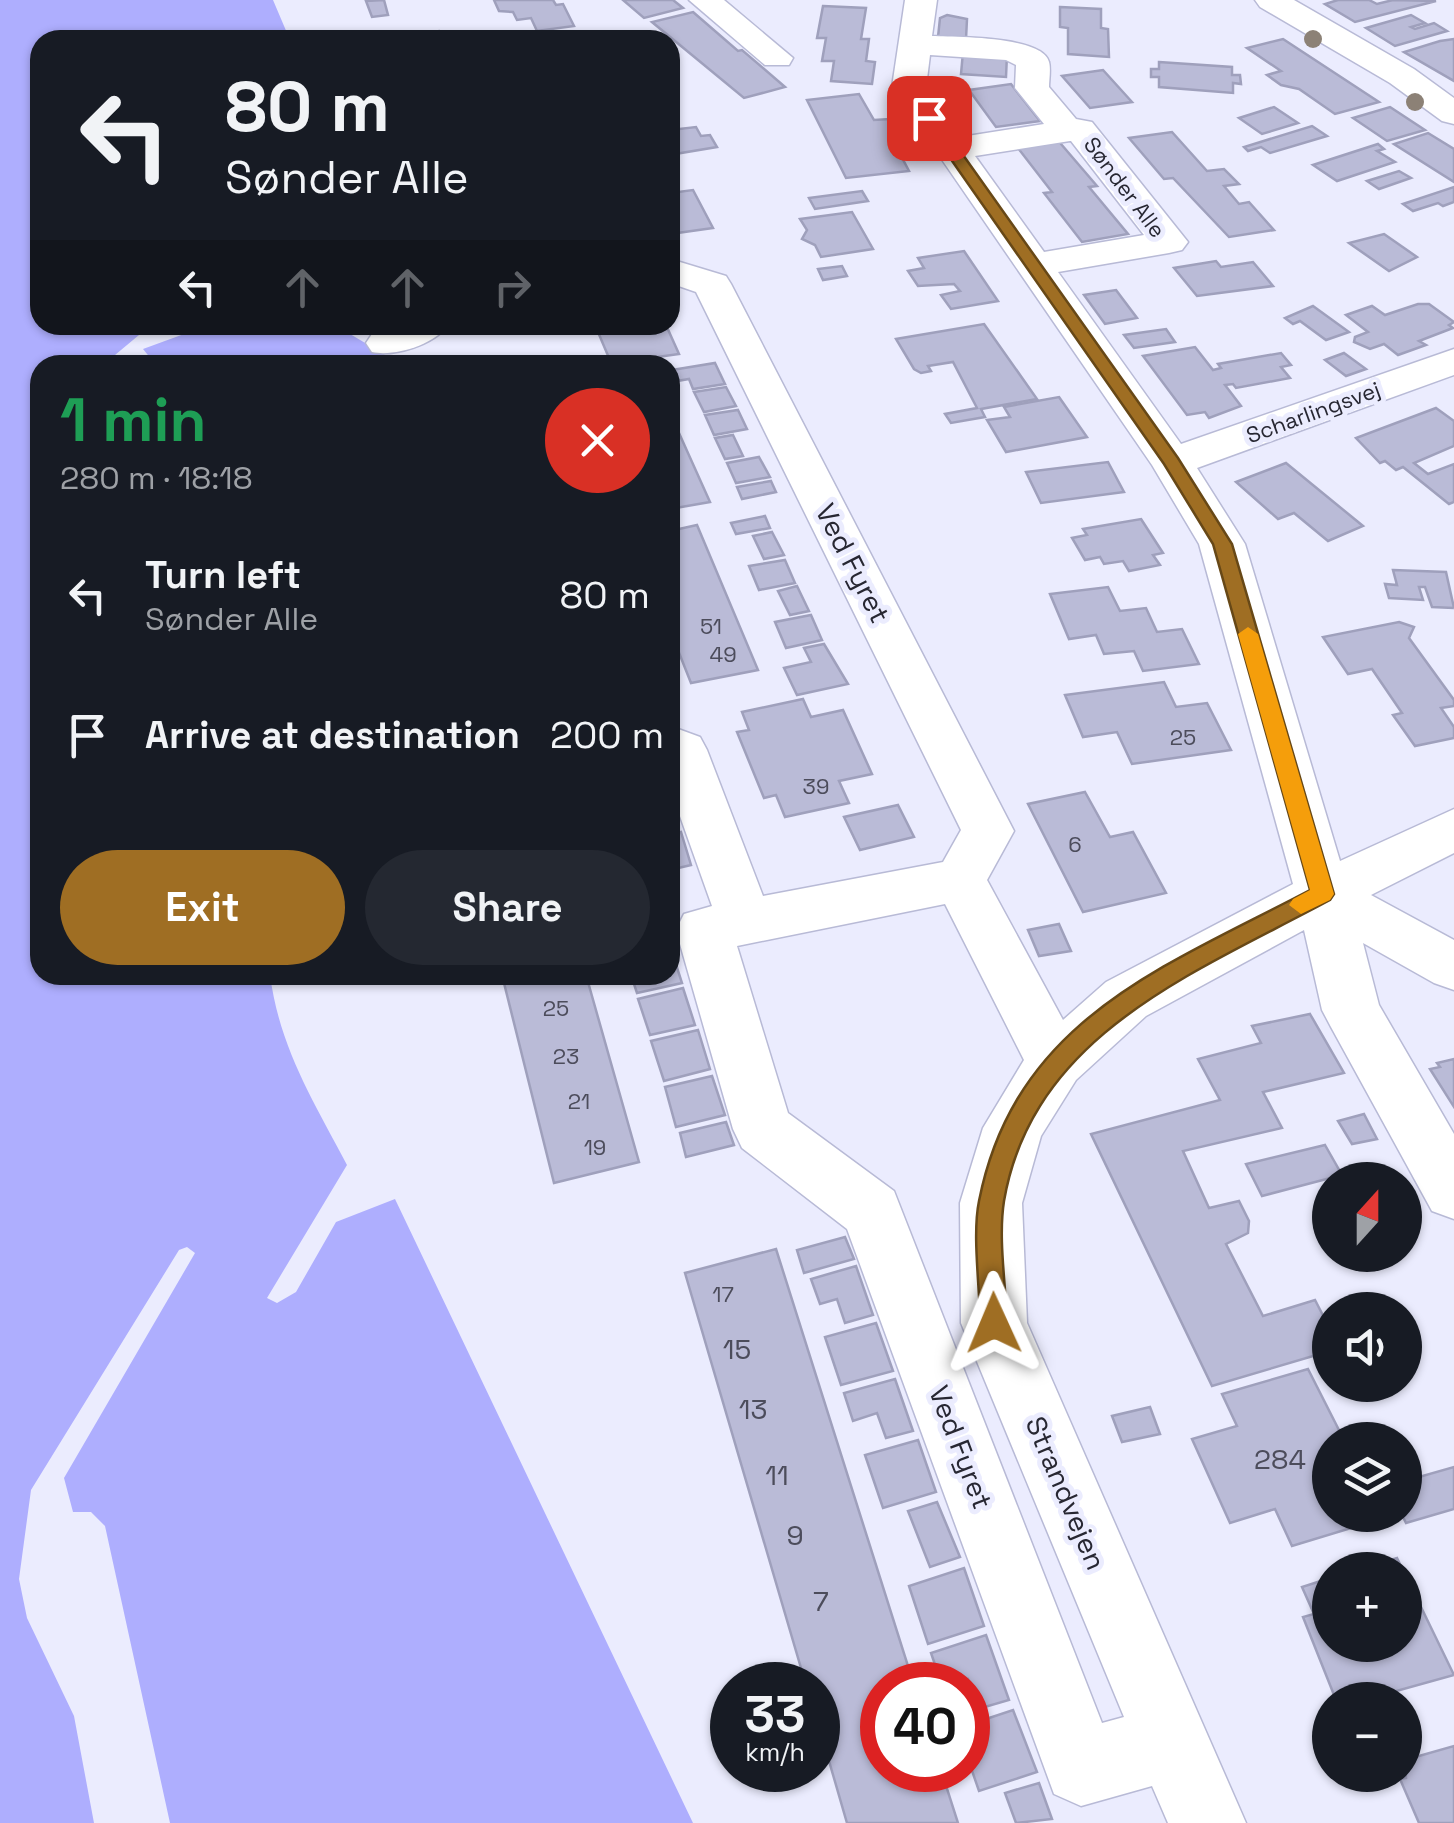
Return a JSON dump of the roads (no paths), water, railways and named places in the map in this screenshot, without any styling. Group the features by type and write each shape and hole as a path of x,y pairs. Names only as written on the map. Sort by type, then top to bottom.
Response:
{"street":[{"path":"712,5 762,0"},
{"path":"1271,0 1402,76 1454,114"},
{"path":"712,5 778,58"},
{"name":"Sønder Alle","path":"1068,131 1032,88 1033,60 1013,50 917,22 909,87 1172,462 1222,544 1351,1010 1454,1190"},
{"name":"Sønder Alle","path":"949,148 1080,129 1169,242 1032,266"},
{"name":"Ved Fyret","path":"680,276 712,284 988,830 960,880 744,919 704,930 763,1130 872,1211 1081,1767 1174,1742"},
{"path":"386,343 405,335"},
{"name":"Scharlingsvej","path":"1172,462 1454,361"},
{"path":"680,749 744,919"},
{"name":"Strandvejen","path":"1207,1823 994,1323 991,1203 1014,1128 1055,1062 1126,1000 1322,894 1454,829"},
{"path":"960,880 1055,1062"},
{"path":"1322,894 1454,967"}],"water":[{"path":"0,0 273,0 286,30 30,30 30,335 139,335 115,355 30,355 30,985 272,985 290,1050 347,1165 267,1298 277,1303 296,1292 336,1222 395,1199 693,1823 170,1823 105,1526 91,1512 73,1512 64,1478 195,1253 187,1247 179,1250 31,1490 19,1579 27,1618 74,1716 94,1823 0,1823"},
{"path":"181,335 352,335 385,355 148,355 143,349"}]}
